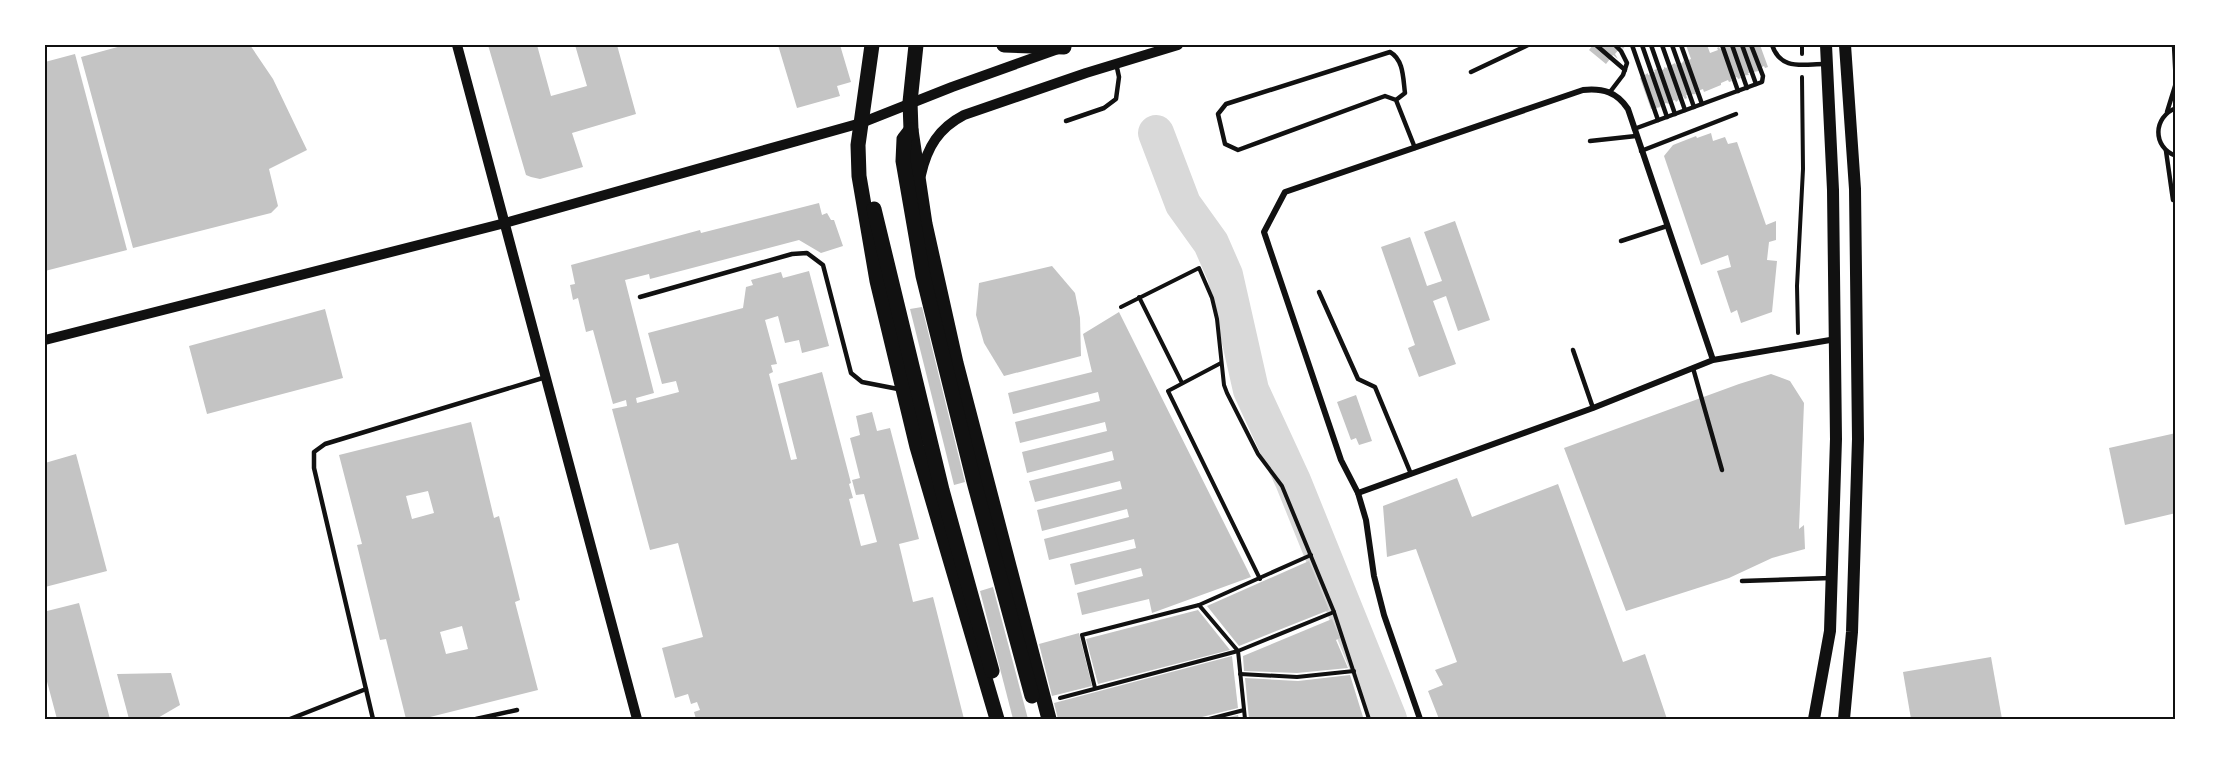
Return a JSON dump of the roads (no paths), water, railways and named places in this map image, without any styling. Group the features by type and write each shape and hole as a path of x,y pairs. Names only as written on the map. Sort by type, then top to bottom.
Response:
{"main road":[{"path":"872,45 858,145 859,176 877,281 903,392 996,719"},
{"path":"916,45 910,102 911,130 925,224 956,363 1049,719"},
{"path":"1004,45 1067,46"},
{"path":"1814,719 1830,631 1836,439 1836,339 1826,45"},
{"path":"1844,719 1852,632 1858,439 1855,189 1845,45"},
{"path":"861,123 870,195 934,456 1006,719"},
{"path":"911,130 904,139 903,161 923,276 974,482 1039,719"}],"street":[{"path":"457,45 637,719"},
{"path":"918,185 924,159 933,143 948,123 964,114 1116,63 1178,45"},
{"path":"45,339 505,224 861,123 910,102 1067,46"},
{"path":"1420,719 1384,615 1374,576 1366,520 1358,493 1341,460 1264,232 1285,192 1583,90 1597,88 1610,92 1622,101 1635,133 1713,360"},
{"path":"1358,493 1593,408 1713,360 1836,339"}],"lane":[{"path":"1471,72 1528,45"},
{"path":"1596,45 1625,70"},
{"path":"1610,92 1625,70 1627,63 1615,45"},
{"path":"1632,45 1658,120"},
{"path":"1642,45 1667,117"},
{"path":"1651,45 1675,114"},
{"path":"1662,45 1685,110"},
{"path":"1672,45 1694,107"},
{"path":"1681,45 1702,104"},
{"path":"1722,45 1738,91"},
{"path":"1732,45 1747,88"},
{"path":"1742,45 1756,84"},
{"path":"1590,141 1635,133 1658,120 1762,82 1763,76 1752,45"},
{"path":"1772,45 1774,53 1781,61 1791,65 1827,63"},
{"path":"2174,45 2176,84 2167,112 2158,127 2160,144 2166,151 2176,156"},
{"path":"1396,100 1405,93 1401,63 1396,55 1390,52 1226,104 1218,114 1225,144 1238,150 1385,96 1396,100 1414,148"},
{"path":"1066,121 1104,108 1116,99 1119,77 1116,63"},
{"path":"2167,112 2176,108"},
{"path":"1641,151 1736,114"},
{"path":"2166,151 2173,200 2176,192"},
{"path":"1621,241 1667,226"},
{"path":"640,297 792,254 807,252 823,266 851,373 862,382 896,388 903,392"},
{"path":"1319,292 1358,379 1375,387 1411,474"},
{"path":"1573,350 1593,408"},
{"path":"1693,368 1722,470"},
{"path":"373,719 314,468 314,452 325,444 546,377"},
{"path":"1742,581 1831,578"},
{"path":"290,719 366,689"},
{"path":"476,719 517,710"}],"waterway":[{"path":"1156,133 1183,204 1211,243 1225,275 1251,390 1293,481 1389,719"}]}
